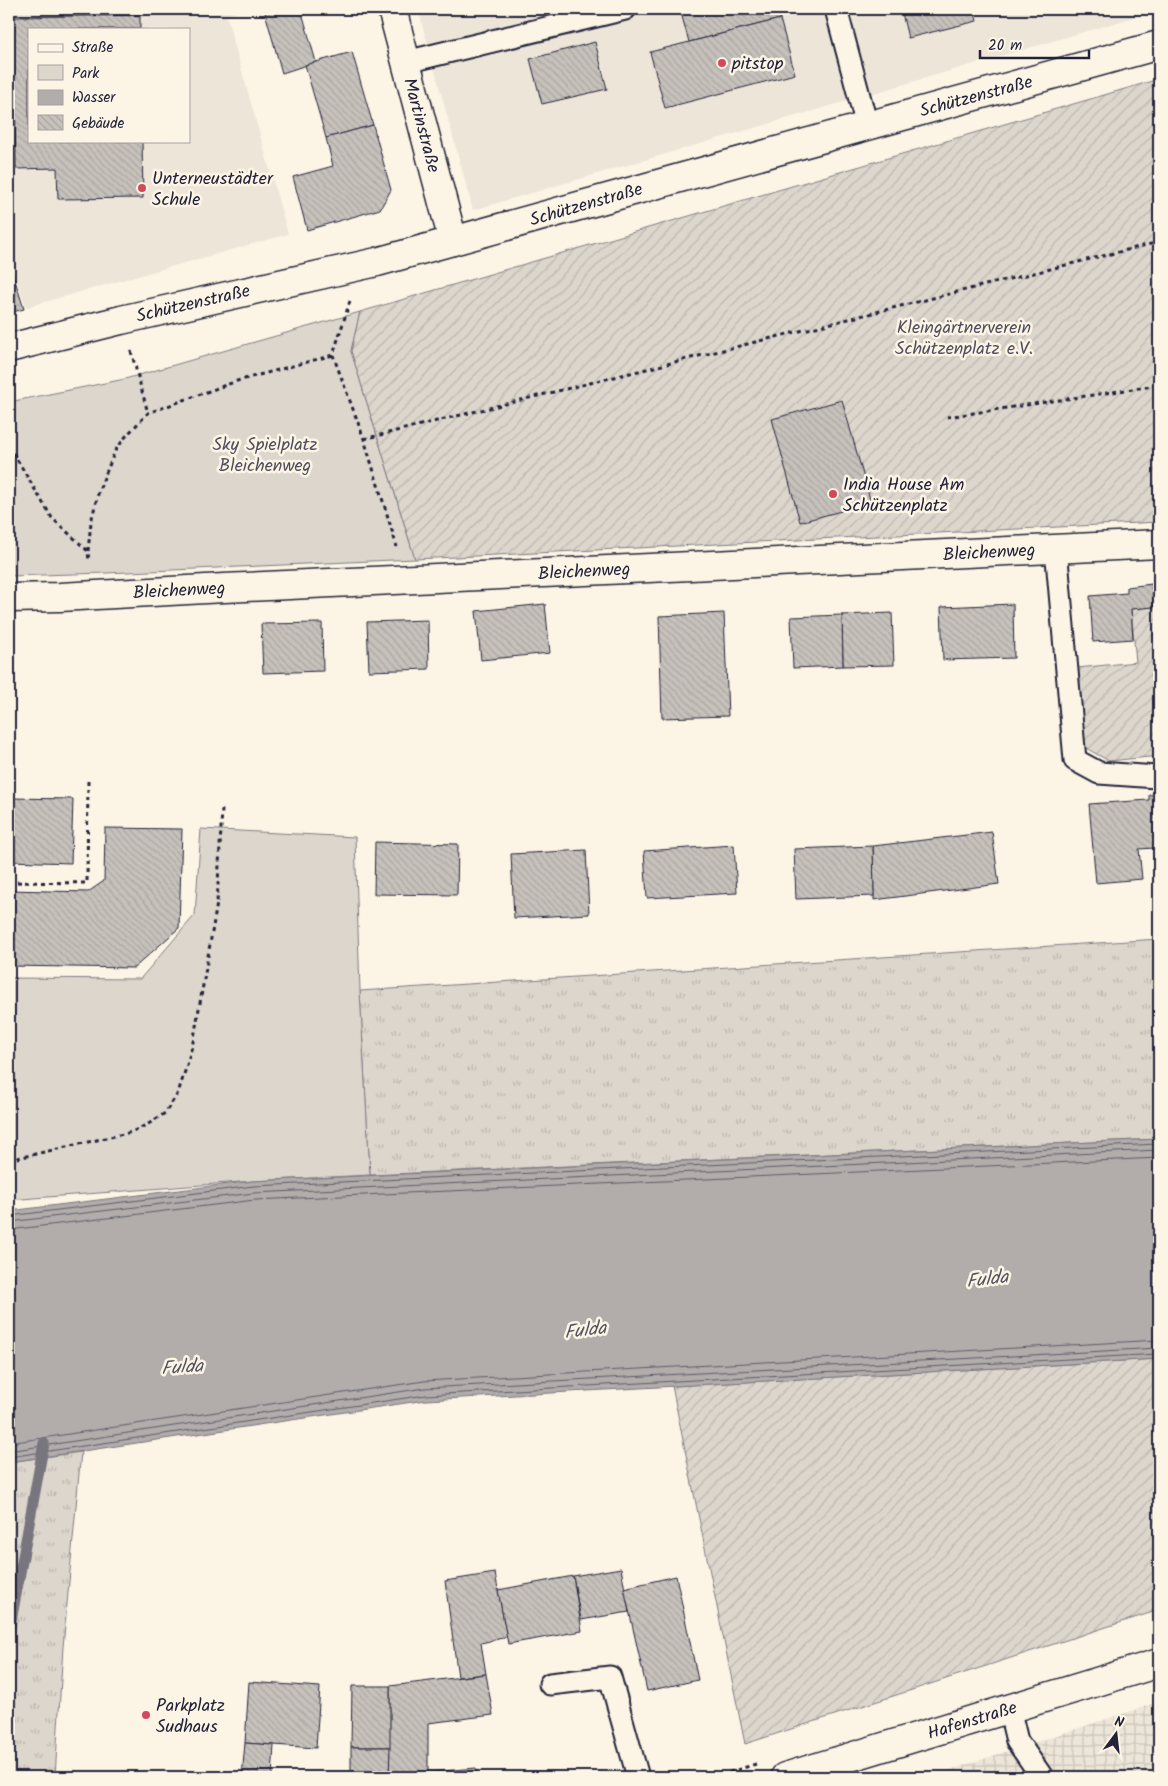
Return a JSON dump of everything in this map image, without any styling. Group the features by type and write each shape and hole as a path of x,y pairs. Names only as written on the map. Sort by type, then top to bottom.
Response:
{"street":[{"name":"Martinstraße","path":"392,9 453,241"},
{"name":"Schützenstraße","path":"9,348 130,318 377,262 1159,45"},
{"name":"Bleichenweg","path":"9,598 90,596 407,579 1159,544"},
{"name":"Hafenstraße","path":"785,1777 1159,1663"}],"lane":[{"path":"406,62 625,9"},
{"path":"836,9 867,126"},
{"path":"1056,548 1075,760 1099,773 1157,777"},
{"path":"550,1684 610,1677 638,1777"},
{"path":"1010,1708 1017,1741 1042,1777"}],"path":[{"path":"364,439 1159,242"},
{"path":"350,302 333,355 364,439 407,579"},
{"path":"90,596 88,551 93,514 99,490 115,451 148,413 237,381 333,355"},
{"path":"135,364 148,413"},
{"path":"947,417 1159,385"},
{"path":"9,446 52,518 88,551"},
{"path":"9,882 87,883 88,779"},
{"path":"9,1160 132,1132 150,1123 165,1112 178,1093 194,1038 217,903 222,809"}],"shaded area":[{"name":"Unterneustädter Schule","path":"9,9 247,9 226,15 288,234 26,307 9,256"},
{"path":"418,9 1159,9 1159,10 473,210"},
{"path":"1159,1702 1159,1777 928,1777"}],"green space":[{"name":"Kleingärtnerverein Schützenplatz e.V.","path":"1159,79 1159,522 415,559 351,351 360,312"},
{"name":"Sky Spielplatz Bleichenweg","path":"360,312 351,351 415,559 9,576 9,402 125,379"},
{"path":"1159,583 1159,756 1109,761 1084,747 1077,668 1136,662 1131,609 1154,607 1152,584"},
{"path":"201,829 355,837 360,991 370,1175 253,1181 9,1200 9,978 140,979 195,915"},
{"path":"1159,939 1159,1139 370,1175 360,991"},
{"path":"1159,1359 1159,1610 745,1744 672,1386"},
{"path":"81,1452 63,1647 55,1777 9,1777 9,1462"}],"water":[{"name":"Fulda","path":"1159,1139 1159,1359 426,1400 9,1462 9,1211 253,1181"}],"building":[{"path":"264,9 301,9 316,62 282,73"},
{"path":"680,9 777,9 780,19 689,42"},
{"path":"901,9 974,9 977,21 908,38"},
{"path":"140,15 140,28 28,28 28,142 142,142 143,198 58,199 57,168 16,169 13,17"},
{"name":"pitstop","path":"780,19 795,74 665,108 650,52"},
{"path":"595,42 607,89 542,104 530,59"},
{"path":"352,52 373,125 326,138 305,65"},
{"path":"373,125 391,190 380,209 307,230 293,177 333,166 326,138"},
{"path":"9,261 24,309 9,313"},
{"path":"842,400 871,503 800,522 772,419"},
{"path":"1152,584 1154,607 1131,609 1133,639 1093,642 1090,596 1127,593 1127,587"},
{"path":"545,604 550,653 481,660 476,611"},
{"path":"1013,604 1014,658 943,660 941,607"},
{"path":"724,613 728,716 662,718 659,616"},
{"path":"892,613 894,665 843,666 842,615"},
{"path":"842,615 843,666 793,668 791,617"},
{"path":"428,620 429,669 369,671 367,622"},
{"path":"322,623 323,671 263,673 261,624"},
{"path":"1159,794 1159,856 1154,856 1154,848 1139,849 1142,879 1096,883 1089,804 1149,800 1149,795"},
{"path":"9,798 73,799 71,863 9,861"},
{"path":"105,828 182,829 179,928 134,968 9,966 9,890 88,892 104,881"},
{"path":"992,832 999,884 874,900 873,846"},
{"path":"375,842 458,844 457,895 374,894"},
{"path":"734,845 737,893 647,898 644,851"},
{"path":"873,846 874,896 796,899 794,849"},
{"path":"586,850 589,914 514,918 511,854"},
{"path":"621,1568 629,1612 581,1620 573,1576"},
{"path":"495,1573 507,1637 481,1643 486,1674 458,1677 445,1581"},
{"path":"573,1576 582,1631 508,1644 498,1590"},
{"path":"676,1576 698,1680 647,1691 624,1588"},
{"path":"486,1674 493,1715 428,1723 428,1773 389,1776 390,1686"},
{"path":"249,1682 320,1687 316,1748 245,1743"},
{"path":"352,1686 390,1686 390,1747 351,1747"},
{"path":"245,1743 274,1745 272,1777 242,1777"},
{"path":"351,1747 390,1747 389,1777 351,1777"},
{"path":"476,1768 477,1777 399,1777 398,1775"}],"waterway":[{"path":"9,1632 44,1443"}],"place":[{"name":"pitstop","path":"722,63"},
{"name":"Unterneustädter Schule","path":"142,188"},
{"name":"India House Am Schützenplatz","path":"833,494"},
{"name":"Parkplatz Sudhaus","path":"146,1715"}]}
